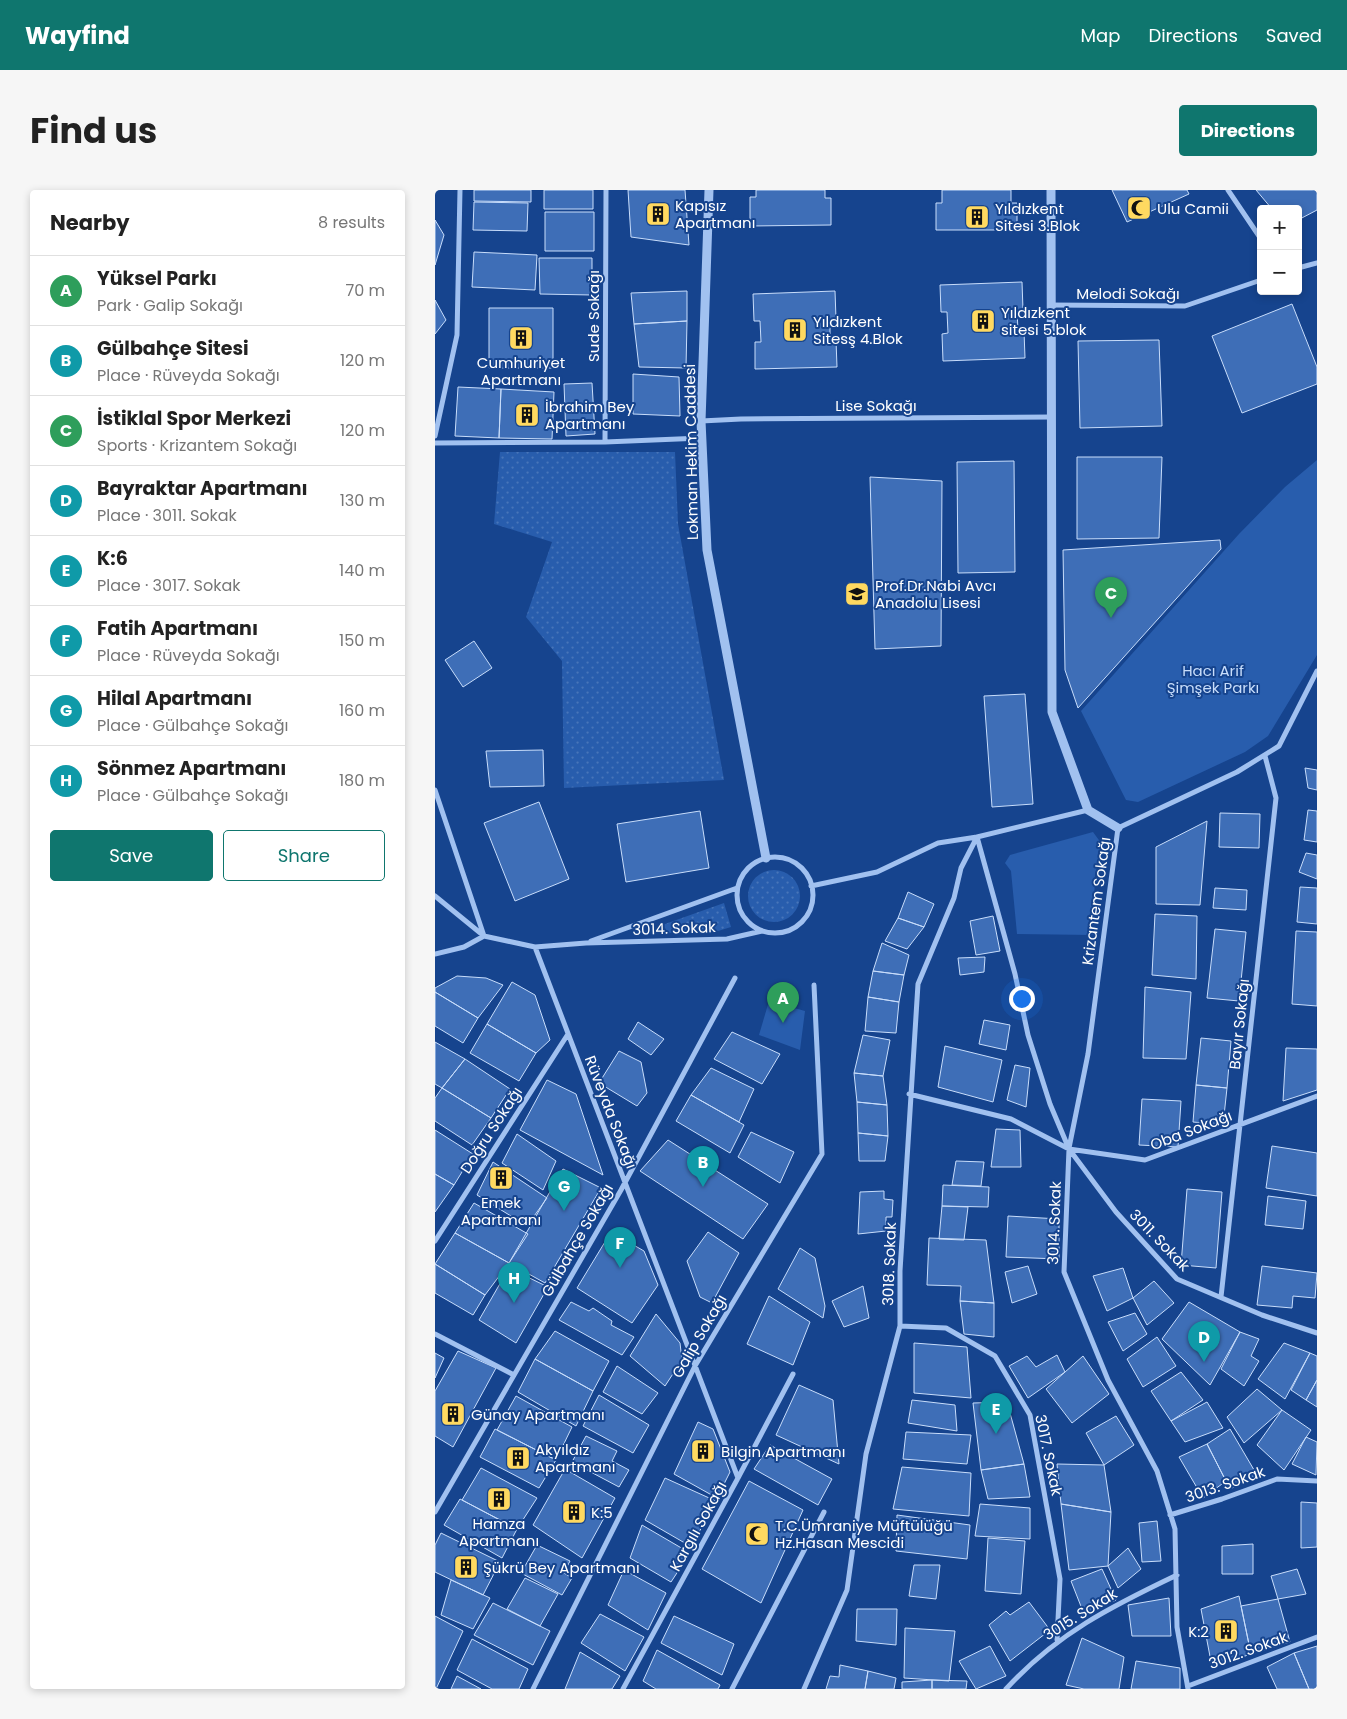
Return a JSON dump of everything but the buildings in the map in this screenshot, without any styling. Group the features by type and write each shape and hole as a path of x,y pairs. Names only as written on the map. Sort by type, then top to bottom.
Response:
{"street":[{"path":"435,436 457,334 460,190"},
{"name":"Sude Sokağı","path":"605,442 606,190"},
{"name":"Lokman Hekim Caddesi","path":"709,190 701,421 707,550 766,858"},
{"path":"1051,190 1052,712 1088,810 1118,828"},
{"path":"1228,190 1257,233"},
{"path":"1302,267 1317,262"},
{"name":"Melodi Sokağı","path":"1051,305 1185,306 1257,281"},
{"name":"Lise Sokağı","path":"701,421 741,419 1051,417"},
{"path":"435,443 605,442 702,438"},
{"name":"Krizantem Sokağı","path":"1069,1149 1088,1054 1118,828 1265,756 1279,746 1317,671"},
{"name":"Bayır Sokağı","path":"1221,1297 1276,798 1265,756"},
{"path":"435,790 484,936"},
{"path":"811,886 877,872 938,843 977,837 1088,810"},
{"name":"3018. Sokak","path":"804,1689 847,1590 866,1454 900,1326 900,1271 909,1094 918,984 954,898 961,868 977,837"},
{"name":"3014. Sokak","path":"977,837 1015,974 1028,1035 1050,1104 1069,1149 1065,1272 1108,1380 1157,1471 1175,1529 1177,1627 1188,1687"},
{"path":"766,858 782,859 797,865 805,872 811,886 812,903 802,922 783,932 762,931 745,919 738,904 737,888 747,869 766,858"},
{"name":"3014. Sokak","path":"586,943 737,888"},
{"path":"435,896 484,936 535,947"},
{"name":"3014. Sokak","path":"535,947 586,943 727,939 762,931"},
{"path":"435,954 464,947 484,936"},
{"name":"Rüveyda Sokağı","path":"535,947 739,1478"},
{"name":"Gülbahçe Sokağı","path":"435,1512 625,1182 735,978"},
{"name":"Galip Sokağı","path":"533,1689 695,1366 822,1154 814,985"},
{"name":"Doğru Sokağı","path":"435,1240 568,1034"},
{"path":"909,1094 1011,1119 1069,1149"},
{"name":"Oba Sokağı","path":"1069,1149 1145,1160 1317,1096"},
{"name":"3011. Sokak","path":"1069,1149 1116,1212 1177,1279 1262,1315 1317,1333"},
{"name":"3017. Sokak","path":"900,1326 946,1328 995,1356 1030,1415 1060,1579 1057,1640"},
{"path":"435,1334 514,1375"},
{"name":"Kargılı Sokağı","path":"623,1689 739,1478 793,1374"},
{"name":"3013. Sokak","path":"1170,1515 1277,1479 1317,1481"},
{"path":"732,1689 824,1512"},
{"name":"3015. Sokak","path":"1006,1689 1057,1640 1116,1604 1177,1575"},
{"name":"3012. Sokak","path":"1188,1687 1317,1637"}],"green space":[{"path":"500,452 675,452 678,524 724,780 564,788 562,661 526,617 552,542 494,524"},
{"name":"Hacı Arif Şimşek Parkı","path":"1317,460 1317,655 1268,736 1245,752 1138,802 1126,800 1081,711 1239,534 1285,487"},
{"path":"1093,832 1104,847 1095,874 1093,935 1017,934 1011,871 1005,863 1010,855"},
{"path":"774,870 784,872 792,878 798,886 800,896 798,906 792,914 784,920 774,922 764,920 756,914 750,906 748,896 750,886 756,878 764,872"},
{"path":"724,903 731,927 718,931 637,934"},
{"path":"769,1001 805,1011 800,1050 759,1035"}],"place":[{"name":"Ulu Camii","path":"1139,208"},
{"name":"Kapısız Apartmanı","path":"658,214"},
{"name":"Yıldızkent Sitesi 3.Blok","path":"977,217"},
{"name":"Yıldızkent sitesi 5.blok","path":"983,321"},
{"name":"Yıldızkent Sitesş 4.Blok","path":"795,330"},
{"name":"Cumhuriyet Apartmanı","path":"521,338"},
{"name":"İbrahim Bey Apartmanı","path":"527,415"},
{"name":"Prof.Dr.Nabi Avcı Anadolu Lisesi","path":"857,594"},
{"name":"İstiklal Spor Merkezi","path":"1111,618"},
{"name":"Yüksel Parkı","path":"783,1023"},
{"name":"Emek Apartmanı","path":"501,1178"},
{"name":"Gülbahçe Sitesi","path":"703,1187"},
{"name":"Hilal Apartmanı","path":"564,1211"},
{"name":"Fatih Apartmanı","path":"620,1268"},
{"name":"Sönmez Apartmanı","path":"514,1303"},
{"name":"Bayraktar Apartmanı","path":"1204,1362"},
{"name":"Günay Apartmanı","path":"453,1414"},
{"name":"K:6","path":"996,1434"},
{"name":"Bilgin Apartmanı","path":"703,1451"},
{"name":"Akyıldız Apartmanı","path":"518,1458"},
{"name":"Hamza Apartmanı","path":"499,1499"},
{"name":"K:5","path":"574,1512"},
{"name":"T.C.Ümraniye Müftülüğü Hz.Hasan Mescidi","path":"757,1534"},
{"name":"Şükrü Bey Apartmanı","path":"466,1567"},
{"name":"K:2","path":"1226,1631"}]}
